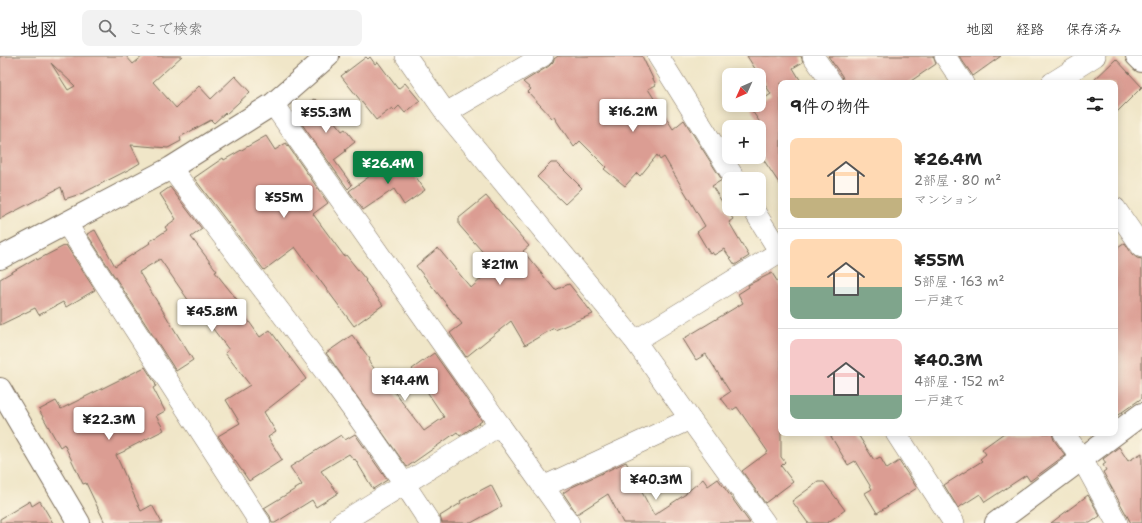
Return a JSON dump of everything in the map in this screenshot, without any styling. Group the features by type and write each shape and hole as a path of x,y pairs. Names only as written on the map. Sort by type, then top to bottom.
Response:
{"street":[{"path":"0,258 172,168 273,104 328,56"},
{"path":"406,56 446,113 635,341 765,523"},
{"path":"446,113 543,56"},
{"path":"658,56 731,172"},
{"path":"813,56 830,80"},
{"path":"945,56 961,80"},
{"path":"1057,80 1095,56"},
{"path":"1137,56 1142,61"},
{"path":"273,104 569,523"},
{"path":"172,168 347,401 405,484 430,523"},
{"path":"1118,212 1142,247"},
{"path":"758,216 778,247"},
{"path":"66,223 260,523"},
{"path":"635,341 778,254"},
{"path":"0,389 79,523"},
{"path":"1118,432 1142,414"},
{"path":"543,486 690,419"},
{"path":"341,523 500,425"},
{"path":"898,436 954,523"},
{"path":"1066,436 1082,459 1117,523"},
{"path":"996,523 1113,436"}],"building":[{"path":"0,56 126,56 133,64 143,56 182,56 153,82 176,108 199,86 211,99 235,76 250,92 214,123 211,120 180,137 181,141 168,148 131,145 140,163 83,193 65,199 61,187 0,219","holes":["51,63 75,86 68,90"]},
{"path":"558,56 642,56 656,85 648,89 673,129 684,120 722,180 712,186 722,202 722,216 731,216 733,219 729,222 749,256 735,265 724,249 714,255 712,252 710,254 697,232 705,226 664,157 660,160 657,155 640,176 637,173 625,186 604,169 606,167 580,141 574,147 554,117 552,118 528,92 531,89 523,82 549,66"},
{"path":"747,56 801,56 803,62 793,68 800,80 778,80 778,182 766,164 766,120 758,120 753,112 766,112 766,97 771,94 766,86 766,68 755,68"},
{"path":"828,56 933,56 936,64 912,80 843,80"},
{"path":"959,56 1001,56 973,76"},
{"path":"366,57 368,59 370,57 375,64 378,62 398,89 405,83 420,101 405,113 399,106 394,111 392,108 376,120 341,76"},
{"path":"1116,59 1142,87 1118,111 1118,80 1094,80"},
{"path":"316,99 342,131 345,129 355,142 334,160 352,185 348,189 294,113"},
{"path":"266,136 275,150 286,143 328,203 313,214 344,256 346,255 366,280 365,281 383,305 354,326 295,247 264,270 194,178 223,158 224,160"},
{"path":"402,157 425,190 404,205 394,189 363,210 349,191 382,168 383,170"},
{"path":"551,163 557,163 582,188 565,204 537,177"},
{"path":"170,187 202,229 191,237 217,271 215,272 243,307 240,309 260,337 270,330 306,379 264,412 276,432 268,437 282,460 249,481 218,436 240,423 226,400 250,385 225,353 229,350 207,321 204,323 160,259 139,272 193,360 176,371 87,234 95,230 115,266 167,230 165,227 176,219 160,194"},
{"path":"486,196 529,246 523,251 555,290 569,284 593,314 555,330 554,328 525,345 511,321 466,357 450,333 462,324 416,266 438,248 471,288 495,266 459,225 459,218"},
{"path":"1125,243 1132,254 1137,258 1142,259 1142,398 1118,415 1118,248"},
{"path":"66,245 95,290 66,307 63,302 39,315 35,308 0,325 0,279 36,258 37,260"},
{"path":"772,273 778,282 778,436 781,436 781,457 785,462 781,466 793,482 765,503 742,471 768,452 737,407 731,411 721,398 730,392 706,354 696,360 683,339 743,303 738,294 749,287 748,285"},
{"path":"352,335 370,359 368,360 387,386 389,385 424,431 444,417 412,369 434,353 482,421 460,436 457,432 407,467 326,353"},
{"path":"145,367 155,383 156,386 153,388 165,411 156,416 164,430 116,455 141,511 152,505 162,523 105,523 86,483 83,484 64,444 60,447 39,410 56,401 61,409"},
{"path":"355,434 387,480 373,489 355,459 354,460 349,454 321,471 338,493 316,507 312,500 275,523 272,523 270,516 264,508 302,485 290,467 341,435 345,440"},
{"path":"831,436 859,436 874,460 880,457 887,469 899,461 917,488 877,513 865,493 872,489 855,461 848,465"},
{"path":"1000,436 1053,436 1065,455 1030,481 1026,475 985,502 980,494 958,508 944,485 982,461 980,459 986,454 982,449"},
{"path":"1119,447 1128,461 1142,453 1142,523 1131,523 1103,472 1106,470 1103,465 1106,463 1103,459"},
{"path":"626,462 654,515 686,494 703,479 708,486 718,479 750,523 623,523 608,494 577,514 563,493 572,487"},
{"path":"818,482 824,482 845,510 827,523 808,523 792,501"},
{"path":"491,485 502,506 471,523 442,523 440,516 461,503 460,501"},
{"path":"1088,495 1100,516 1090,523 1051,523"},
{"path":"30,501 32,506 40,501 53,523 0,523 0,519"}]}
